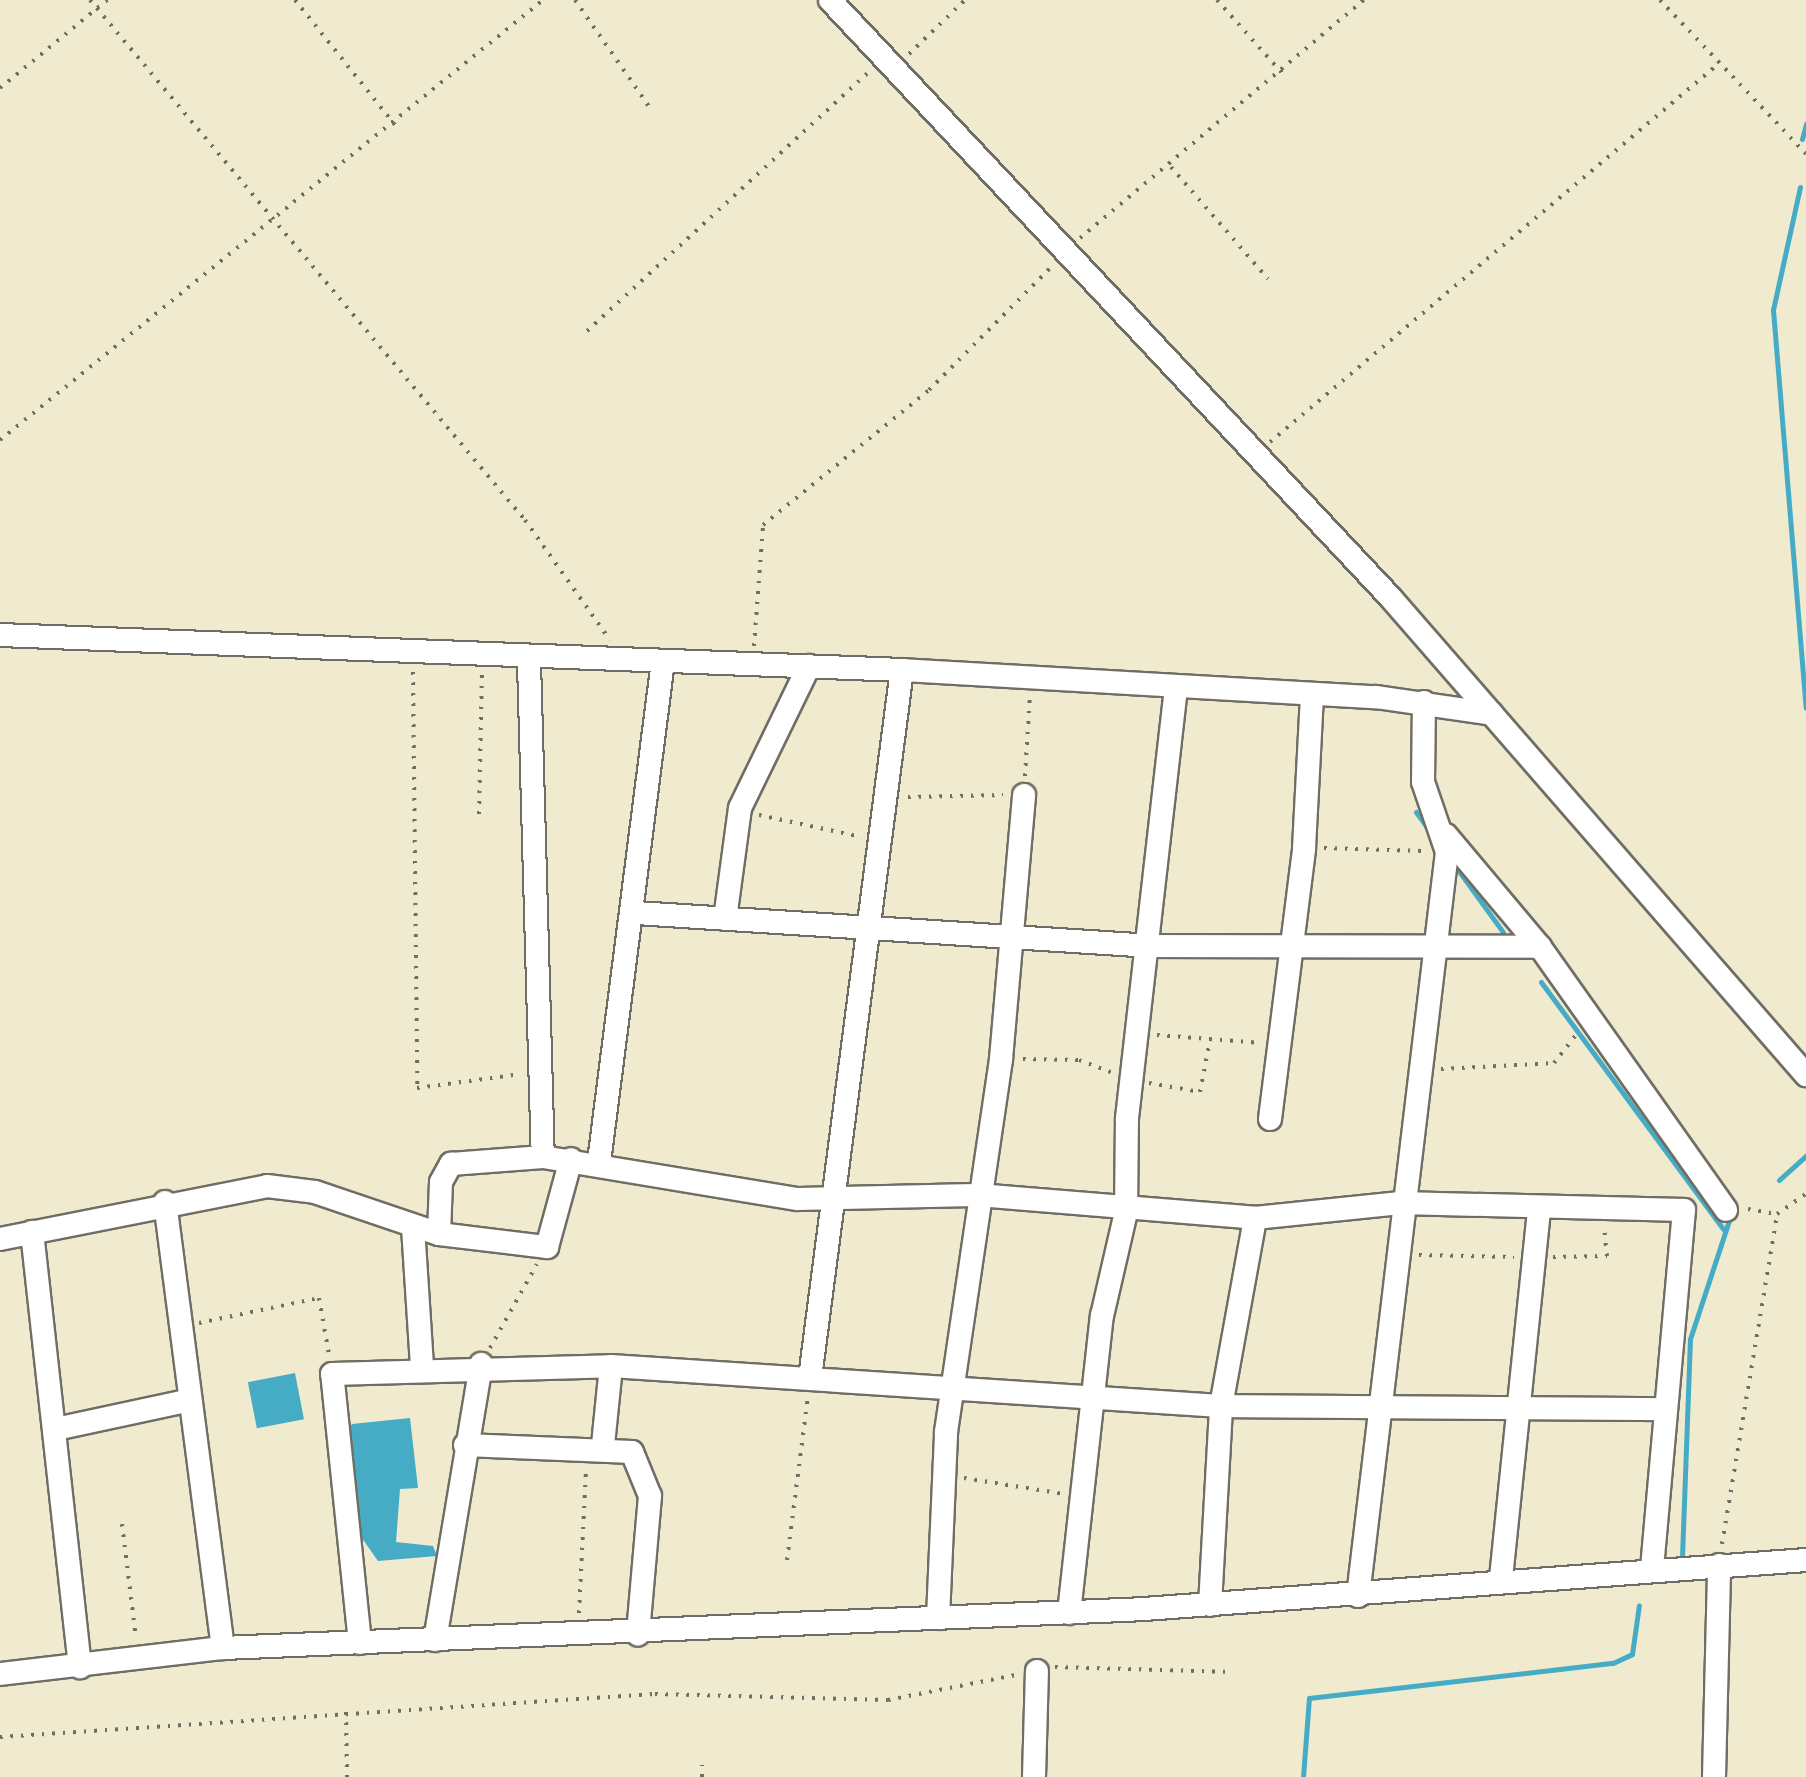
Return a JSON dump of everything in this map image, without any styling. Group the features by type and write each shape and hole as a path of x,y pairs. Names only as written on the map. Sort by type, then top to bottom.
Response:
{"street":[{"path":"830,0 1072,246 1492,714 1806,1075"},
{"path":"0,636 529,662 662,661 902,670 1424,702 1492,714"},
{"path":"599,1162 636,913 662,661"},
{"path":"529,662 543,1157"},
{"path":"725,919 740,808 810,666"},
{"path":"810,1378 870,933 876,840 902,670"},
{"path":"1069,1613 1094,1400 1126,1212 1130,1080 1152,946 1176,687"},
{"path":"1270,1118 1304,848 1312,694"},
{"path":"1424,702 1423,782 1446,843 1540,947 1726,1210"},
{"path":"938,1618 942,1475 978,1195 1001,1059 1024,795"},
{"path":"1358,1596 1376,1404 1446,843"},
{"path":"636,913 870,933 1152,946 1292,950 1540,947"},
{"path":"438,1234 440,1182 451,1164 543,1157 599,1162 718,1191 831,1200 978,1195 1126,1212 1255,1218 1400,1203 1684,1210 1652,1569"},
{"path":"0,1239 164,1202 290,1188 438,1234 547,1247 571,1159"},
{"path":"164,1202 187,1401 223,1648"},
{"path":"1501,1578 1539,1209"},
{"path":"1210,1605 1222,1406 1255,1218"},
{"path":"413,1226 422,1368"},
{"path":"32,1232 80,1667"},
{"path":"360,1642 332,1374 481,1364 610,1366 1222,1406 1376,1404 1664,1409"},
{"path":"436,1640 481,1364"},
{"path":"595,1445 610,1366"},
{"path":"56,1429 187,1401"},
{"path":"465,1445 595,1445 632,1452 649,1479 638,1634"},
{"path":"0,1674 223,1648 578,1637 1069,1613 1358,1596 1501,1578 1806,1560"},
{"path":"1714,1777 1719,1565"},
{"path":"1034,1777 1037,1671"}],"path":[{"path":"90,0 271,224 525,520 623,661"},
{"path":"0,88 107,0"},
{"path":"294,0 396,126"},
{"path":"0,440 396,126 543,0"},
{"path":"575,0 650,108"},
{"path":"588,331 965,0"},
{"path":"1217,0 1282,72"},
{"path":"753,665 763,525 928,390 1072,246 1364,0"},
{"path":"1660,0 1806,154"},
{"path":"1257,454 1718,65"},
{"path":"1171,166 1268,280"},
{"path":"413,657 416,1088 540,1071"},
{"path":"479,814 482,660"},
{"path":"883,798 1024,795 1031,678"},
{"path":"740,808 876,840"},
{"path":"1304,848 1446,843"},
{"path":"1419,1070 1554,1063 1589,1018"},
{"path":"1138,1032 1209,1045 1281,1043"},
{"path":"1001,1059 1080,1060 1130,1080 1200,1092 1209,1045"},
{"path":"1719,1565 1777,1214 1806,1194"},
{"path":"1394,1254 1607,1256 1602,1210"},
{"path":"481,1364 547,1247"},
{"path":"180,1327 319,1298 332,1374"},
{"path":"787,1560 810,1378"},
{"path":"578,1637 595,1445"},
{"path":"942,1475 1083,1497"},
{"path":"122,1524 138,1657"},
{"path":"0,1737 655,1694 888,1700 1037,1671 1233,1672"},
{"path":"346,1712 347,1777"},
{"path":"702,1765 702,1777"}],"water":[{"path":"295,1373 304,1419 257,1428 248,1382"},
{"path":"410,1418 418,1488 400,1489 396,1542 433,1546 437,1556 378,1561 359,1534 343,1435 352,1424"}],"waterway":[{"path":"1802,139 1806,124"},
{"path":"1800,187 1773,310 1806,708"},
{"path":"1416,812 1429,830"},
{"path":"1453,863 1503,932"},
{"path":"1541,982 1723,1229"},
{"path":"1779,1180 1806,1156"},
{"path":"1682,1557 1690,1339 1730,1217"},
{"path":"1303,1777 1309,1698 1613,1663 1632,1654 1639,1605"}]}
